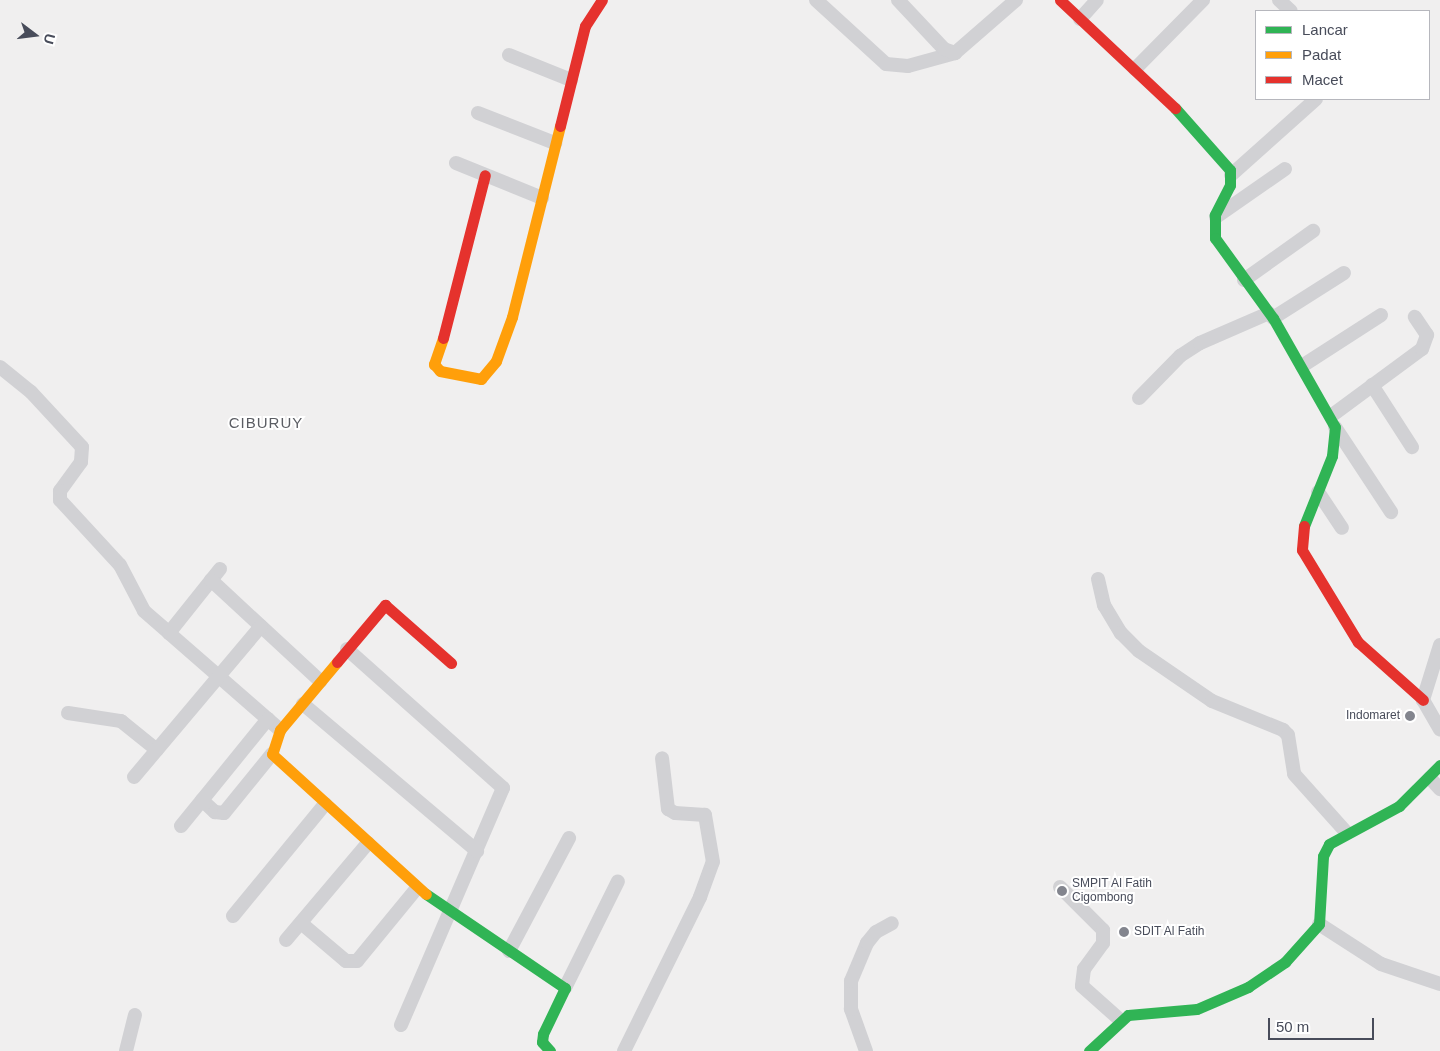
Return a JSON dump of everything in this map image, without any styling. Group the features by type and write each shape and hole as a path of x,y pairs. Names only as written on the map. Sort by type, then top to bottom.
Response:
{"street":[{"path":"485,175 454,304 435,355 434,364 440,371 481,379 496,361 512,317 585,26 602,0"},
{"path":"816,0 886,64 908,66 955,53 1016,0"},
{"path":"898,0 944,49 955,53"},
{"path":"1060,0 1135,69 1214,149 1231,175"},
{"path":"1080,19 1096,0"},
{"path":"1135,69 1204,0"},
{"path":"1279,0 1290,10"},
{"path":"509,55 571,80"},
{"path":"1315,100 1231,175 1214,218 1218,246 1271,316 1390,512"},
{"path":"478,113 555,143"},
{"path":"456,163 542,198"},
{"path":"1214,218 1285,169"},
{"path":"1244,280 1312,231"},
{"path":"1139,398 1180,356 1200,343 1271,316 1344,273"},
{"path":"1302,366 1380,315"},
{"path":"1333,421 1372,385 1424,346 1427,335 1416,317"},
{"path":"0,367 31,392 82,447 81,462 60,491 60,500 120,565 144,611 280,730"},
{"path":"1372,385 1412,447"},
{"path":"1333,421 1335,446 1301,538 1307,560 1366,652 1423,700 1440,729"},
{"path":"1318,492 1342,528"},
{"path":"169,633 216,574 261,626 320,681"},
{"path":"1098,579 1104,605 1121,633 1139,651 1212,701 1283,730 1288,735 1294,774 1346,832"},
{"path":"202,800 215,812 224,813 272,754 280,730 304,704 346,649 388,605 451,663"},
{"path":"134,777 261,626"},
{"path":"1423,700 1440,645"},
{"path":"346,649 500,781 502,795 401,1024"},
{"path":"304,704 477,851"},
{"path":"68,713 120,721 157,750"},
{"path":"181,826 268,719"},
{"path":"272,754 417,888 449,912 565,988"},
{"path":"624,1051 700,897 713,862 705,815 675,813 668,809 662,758"},
{"path":"1088,1051 1119,1019 1139,1011 1186,1011 1248,987 1292,957 1319,924 1323,856 1329,844 1346,832 1386,815 1430,778 1440,765"},
{"path":"1430,778 1440,790"},
{"path":"233,916 325,804"},
{"path":"509,950 569,838"},
{"path":"286,940 368,843"},
{"path":"546,1050 543,1034 618,880"},
{"path":"1060,887 1103,930 1103,943 1084,969 1082,986 1119,1019"},
{"path":"301,923 346,961 357,961 417,888"},
{"path":"866,1051 851,1008 851,981 867,943 876,932 892,923"},
{"path":"1319,924 1381,964 1440,984"},
{"path":"126,1051 135,1015"}],"traffic: fast":[{"path":"1175,108 1230,170 1230,185 1215,215 1215,238 1273,318 1335,427 1332,456 1304,526"},
{"path":"1089,1051 1128,1015 1197,1009 1248,987 1285,962 1319,924 1323,856 1329,844 1399,806 1440,765"},
{"path":"426,894 565,988 543,1034 542,1042 550,1051"}],"traffic: slow":[{"path":"443,338 434,364 440,371 481,379 496,361 512,317 560,126"},
{"path":"337,662 280,730 272,754 426,894"}],"traffic: jam":[{"path":"560,126 585,26 602,0"},
{"path":"1060,0 1175,108"},
{"path":"443,338 485,175"},
{"path":"1304,526 1302,550 1358,642 1423,700"},
{"path":"337,662 385,605 451,663"}],"place":[{"name":"Indomaret","path":"1410,716"},
{"name":"SMPIT Al Fatih Cigombong","path":"1062,891"},
{"name":"SDIT Al Fatih","path":"1124,932"}],"district":[{"name":"CIBURUY","path":"266,423"}]}
